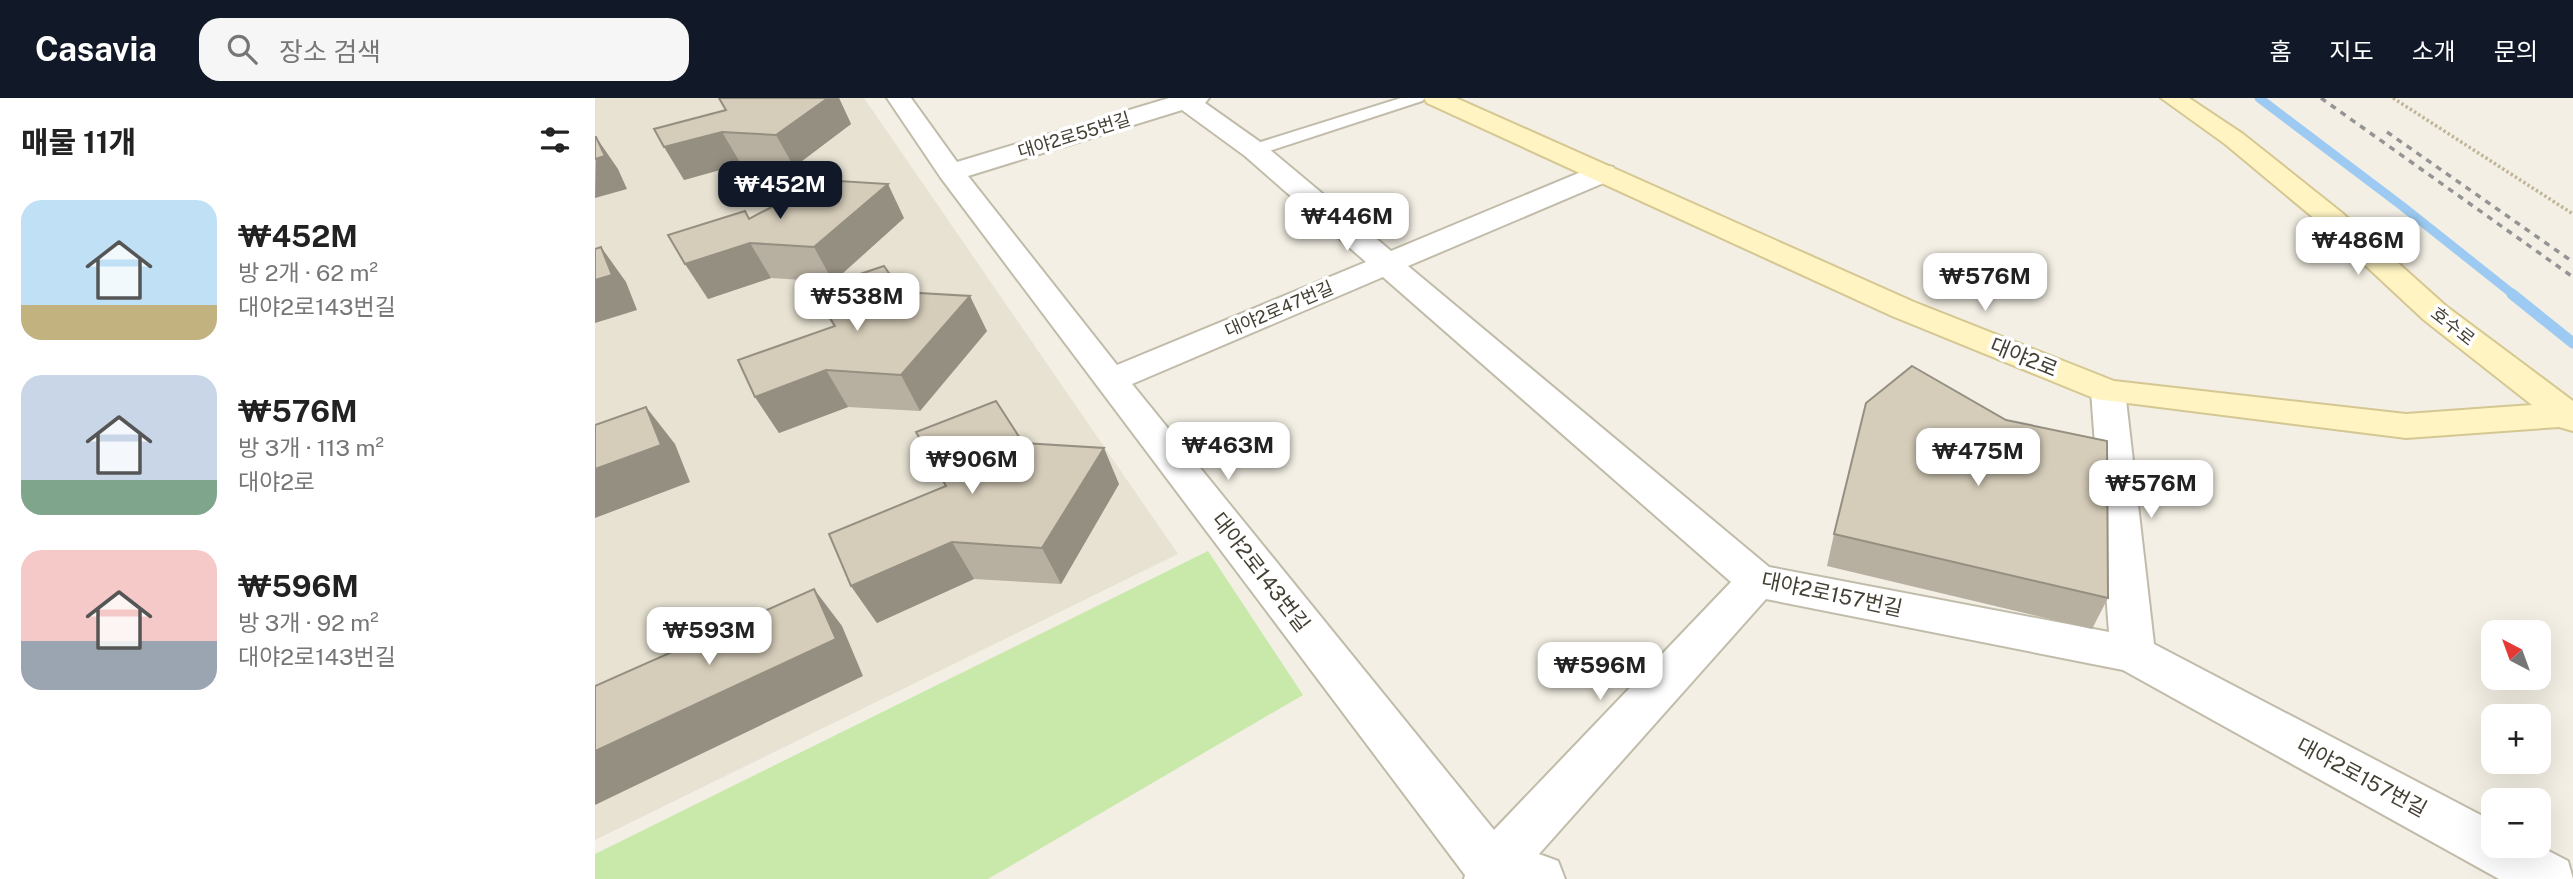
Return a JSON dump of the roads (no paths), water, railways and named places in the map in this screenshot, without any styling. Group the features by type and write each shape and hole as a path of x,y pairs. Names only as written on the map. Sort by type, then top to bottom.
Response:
{"street":[{"name":"대야2로143번길","path":"899,98 951,172 1111,380 1507,876"},
{"name":"대야2로","path":"1436,98 1903,309 2108,391 2406,426 2572,416"},
{"name":"호수로","path":"2173,98 2234,139 2331,218 2435,313 2572,416"},
{"name":"대야2로55번길","path":"951,172 1188,99"},
{"name":"대야2로157번길","path":"1188,99 1254,150 1758,581 2133,654 2549,879"},
{"name":"대야2로47번길","path":"1111,380 1602,173"},
{"path":"2108,391 2133,654"},
{"path":"1507,876 1758,581"}],"lane":[{"path":"1254,150 1417,98"}],"waterway":[{"path":"2259,98 2514,295"},
{"path":"2512,294 2573,343"}],"railway":[{"path":"2321,98 2573,277"},
{"path":"2387,132 2573,262"}]}
